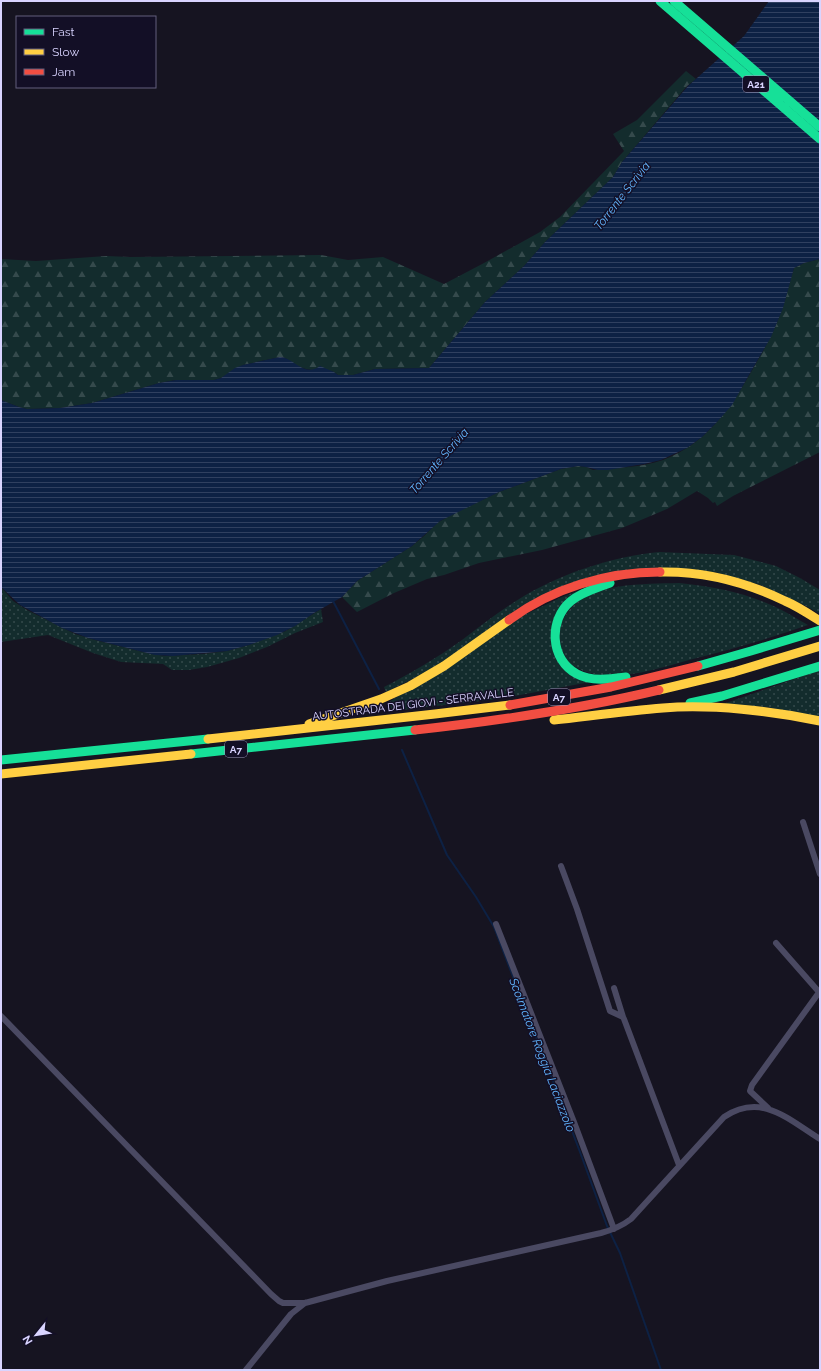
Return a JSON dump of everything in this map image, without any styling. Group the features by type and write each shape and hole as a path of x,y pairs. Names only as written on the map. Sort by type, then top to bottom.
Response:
{"highway":[{"name":"A21","path":"660,1 695,25 820,127"},
{"name":"A21","path":"674,1 695,25 820,139"},
{"path":"291,730 388,697 456,660 512,617 552,595 571,587 624,573 679,571 721,577 769,592 792,603 810,618 820,630"},
{"path":"694,668 613,679 599,679 582,676 569,668 562,661 555,645 558,619 568,604 579,596 599,587 633,579 676,578 699,580 746,591 820,621"},
{"name":"AUTOSTRADA DEI GIOVI - SERRAVALLE","path":"1,760 432,716 532,702 596,690 694,668 772,646 820,630"},
{"name":"A7","path":"1,774 472,724 532,716 646,694 704,680 820,646"},
{"path":"664,708 722,696 820,666"},
{"path":"472,724 522,724 580,716 664,708 721,708 797,716 820,721"}],"street":[{"path":"803,822 820,874"},
{"path":"561,866 610,1011 623,1017"},
{"path":"496,924 574,1122 610,1230"},
{"path":"769,1109 750,1091 752,1085 820,992 776,943"},
{"path":"614,988 623,1017 679,1165"},
{"path":"1,1016 271,1294 283,1303 305,1303 387,1281 610,1230 631,1219 714,1126 731,1112 742,1107 760,1106 776,1111 820,1139"},
{"path":"246,1370 291,1314 305,1303"}],"green space":[{"path":"686,71 696,79 687,86 622,162 613,177 545,242 524,266 485,302 429,368 375,369 353,375 338,375 327,370 306,369 280,357 243,365 221,378 214,380 176,380 159,383 92,403 60,408 27,409 1,400 1,259 36,261 106,256 321,255 348,260 383,257 444,284 540,232 560,217 624,151 613,134 637,120"},
{"path":"820,259 820,452 733,496 717,506 715,502 713,503 697,491 667,509 622,528 542,550 479,563 427,579 394,593 357,612 342,597 357,581 412,546 437,523 499,492 561,469 578,466 593,470 655,463 679,453 693,444 706,434 727,410 758,360 770,339 779,317 794,268 804,263"},
{"path":"659,552 734,555 776,566 820,590 820,614 761,585 715,572 581,581 435,668 386,692 384,687 443,653 508,606 540,587 572,573 606,562 641,554"},
{"path":"679,583 723,590 754,598 776,607 808,625 779,635 654,670 629,674 605,675 588,673 573,665 566,658 561,647 559,629 567,613 576,603 589,595 618,587"},
{"path":"1,587 13,601 27,610 75,634 147,653 165,656 227,651 249,645 286,631 321,609 323,622 239,658 207,667 189,670 172,670 163,664 121,662 93,653 48,635 1,642"},
{"path":"588,587 573,596 551,643 590,682 498,699 392,711 389,702 520,617 562,597"},
{"path":"820,670 820,717 767,707 723,704"}],"water":[{"name":"Torrente Scrivia","path":"769,1 820,1 820,259 804,263 794,268 783,308 771,337 732,405 702,437 687,448 661,460 608,470 598,470 578,466 561,469 499,492 440,521 412,546 357,581 342,597 295,626 277,635 227,651 173,656 155,655 88,638 62,628 20,605 1,587 1,400 27,409 60,408 92,403 159,383 176,380 214,380 221,378 235,368 243,365 280,357 309,370 320,366 338,375 353,375 375,369 429,368 485,302 524,266 545,242 613,177 622,162 688,86 744,36"}],"waterway":[{"name":"Scolmatore Roggia Laciazzolo","path":"333,601 379,689"},
{"name":"Scolmatore Roggia Laciazzolo","path":"402,750 447,855 476,897 494,927 607,1226 620,1253 661,1370"}],"traffic: fast":[{"path":"660,1 820,139"},
{"path":"674,1 820,127"},
{"path":"610,583 585,593 571,601 558,618 555,639 557,650 561,659 568,668 577,674 583,677 595,679 626,677"},
{"path":"698,666 820,630"},
{"path":"690,703 722,696 820,666"},
{"path":"191,754 415,730"},
{"path":"1,760 208,739"}],"traffic: slow":[{"path":"660,572 693,573 740,583 789,603 820,621"},
{"path":"309,724 381,699 410,686 444,666 509,620"},
{"path":"659,690 734,672 820,646"},
{"path":"208,739 510,705"},
{"path":"554,720 663,708 701,707 762,711 820,721"},
{"path":"1,774 191,754"}],"traffic: jam":[{"path":"509,620 544,599 581,584 620,575 660,572"},
{"path":"510,705 611,687 698,666"},
{"path":"415,730 538,714 659,690"}]}
